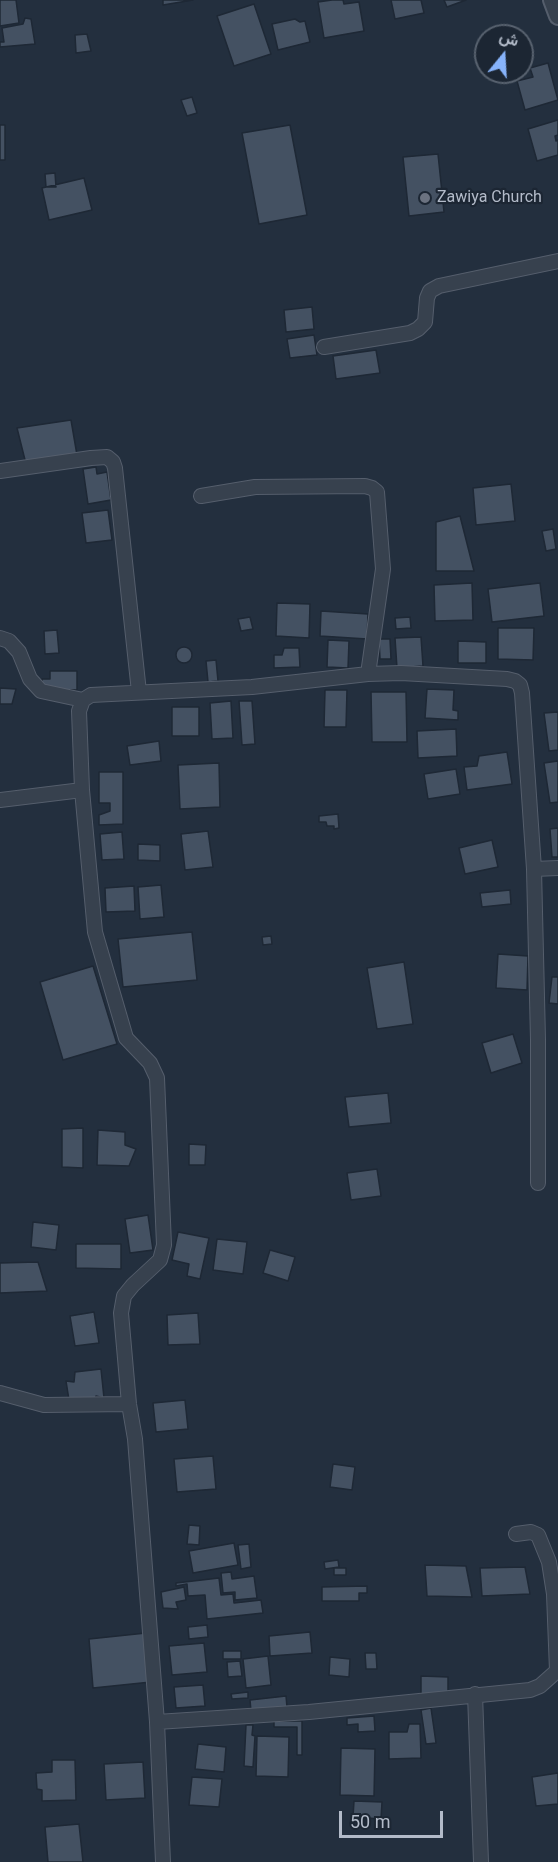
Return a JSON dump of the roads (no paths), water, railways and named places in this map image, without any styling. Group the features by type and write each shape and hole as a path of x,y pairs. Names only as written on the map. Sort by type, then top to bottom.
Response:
{"street":[{"path":"552,0 558,16"},
{"path":"324,347 410,333 418,329 425,322 427,298 430,291 439,286 558,261"},
{"path":"0,471 91,458 107,457 113,462 139,692"},
{"path":"201,496 255,487 365,486 377,492 383,569 368,674"},
{"path":"0,638 9,641 19,652 30,679 41,691 83,700 92,695 252,687 368,674 401,673 507,679 520,685 534,869 538,1040 538,1183"},
{"path":"83,700 80,711 82,790 95,932 126,1038 150,1063 157,1078 164,1245 160,1260 124,1296 121,1313 129,1404 136,1451 157,1722 163,1862"},
{"path":"0,800 82,790"},
{"path":"534,869 558,868"},
{"path":"0,1393 44,1405 129,1404"},
{"path":"157,1722 309,1712 530,1690 540,1686 557,1670 554,1594 549,1562 538,1535 531,1532 516,1534"},
{"path":"475,1694 481,1862"}],"place":[{"name":"Zawiya Church","path":"425,198"}]}
